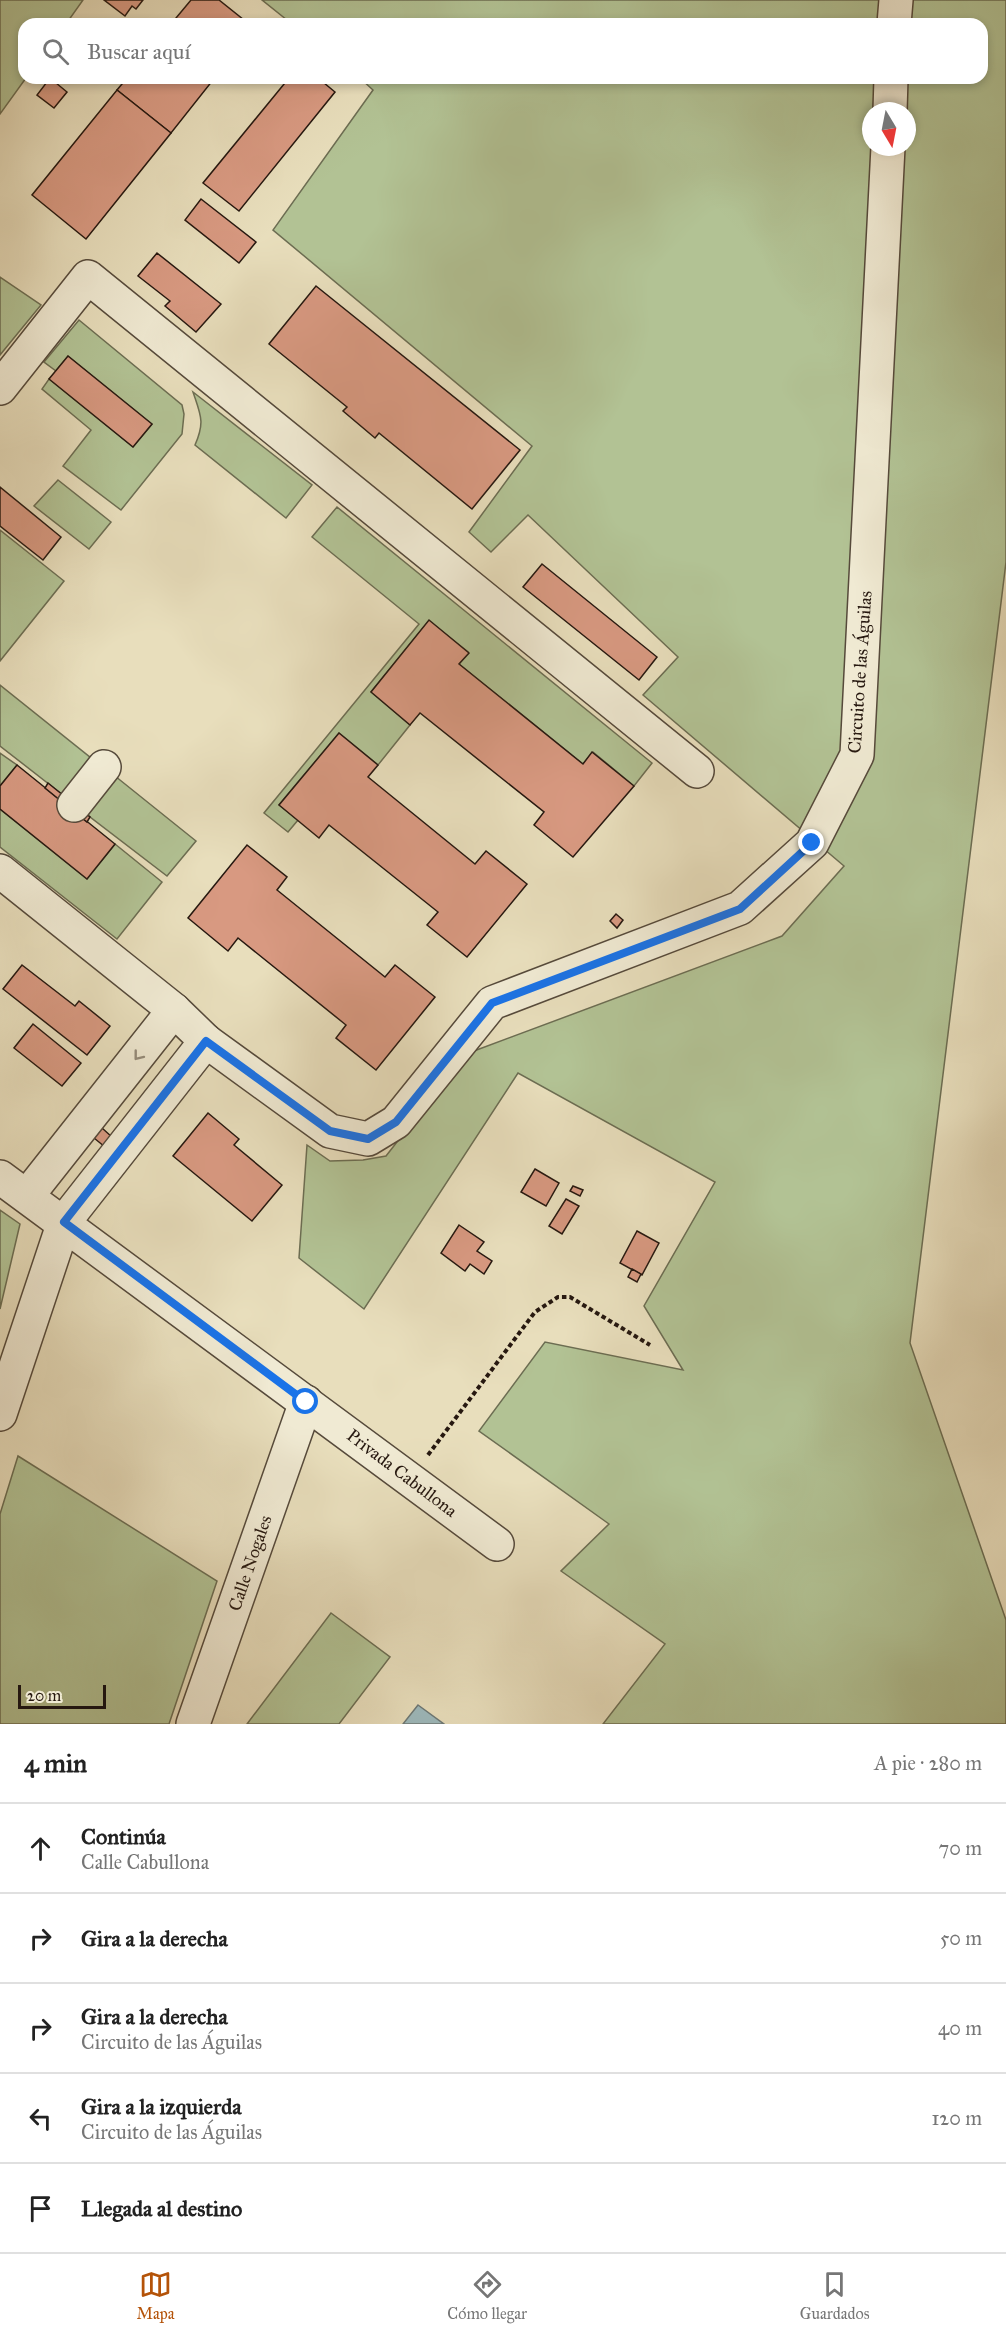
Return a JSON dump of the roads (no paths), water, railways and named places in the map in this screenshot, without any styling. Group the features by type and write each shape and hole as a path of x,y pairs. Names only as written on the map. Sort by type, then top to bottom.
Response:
{"street":[{"path":"894,18 896,0"},
{"path":"890,102 891,84"},
{"name":"Circuito de las Águilas","path":"0,871 174,1010 206,1041 330,1131 368,1139 396,1122 492,1003 740,909 812,843 857,755 888,156"},
{"path":"0,388 88,277 697,771"},
{"path":"74,805 104,767"},
{"path":"27,1196 174,1010"},
{"path":"0,1414 64,1222 206,1041"},
{"name":"Privada Cabullona","path":"0,1177 64,1222 497,1544"},
{"name":"Calle Nogales","path":"193,1724 306,1402"}],"water":[{"path":"418,1705 444,1724 403,1724"}]}
